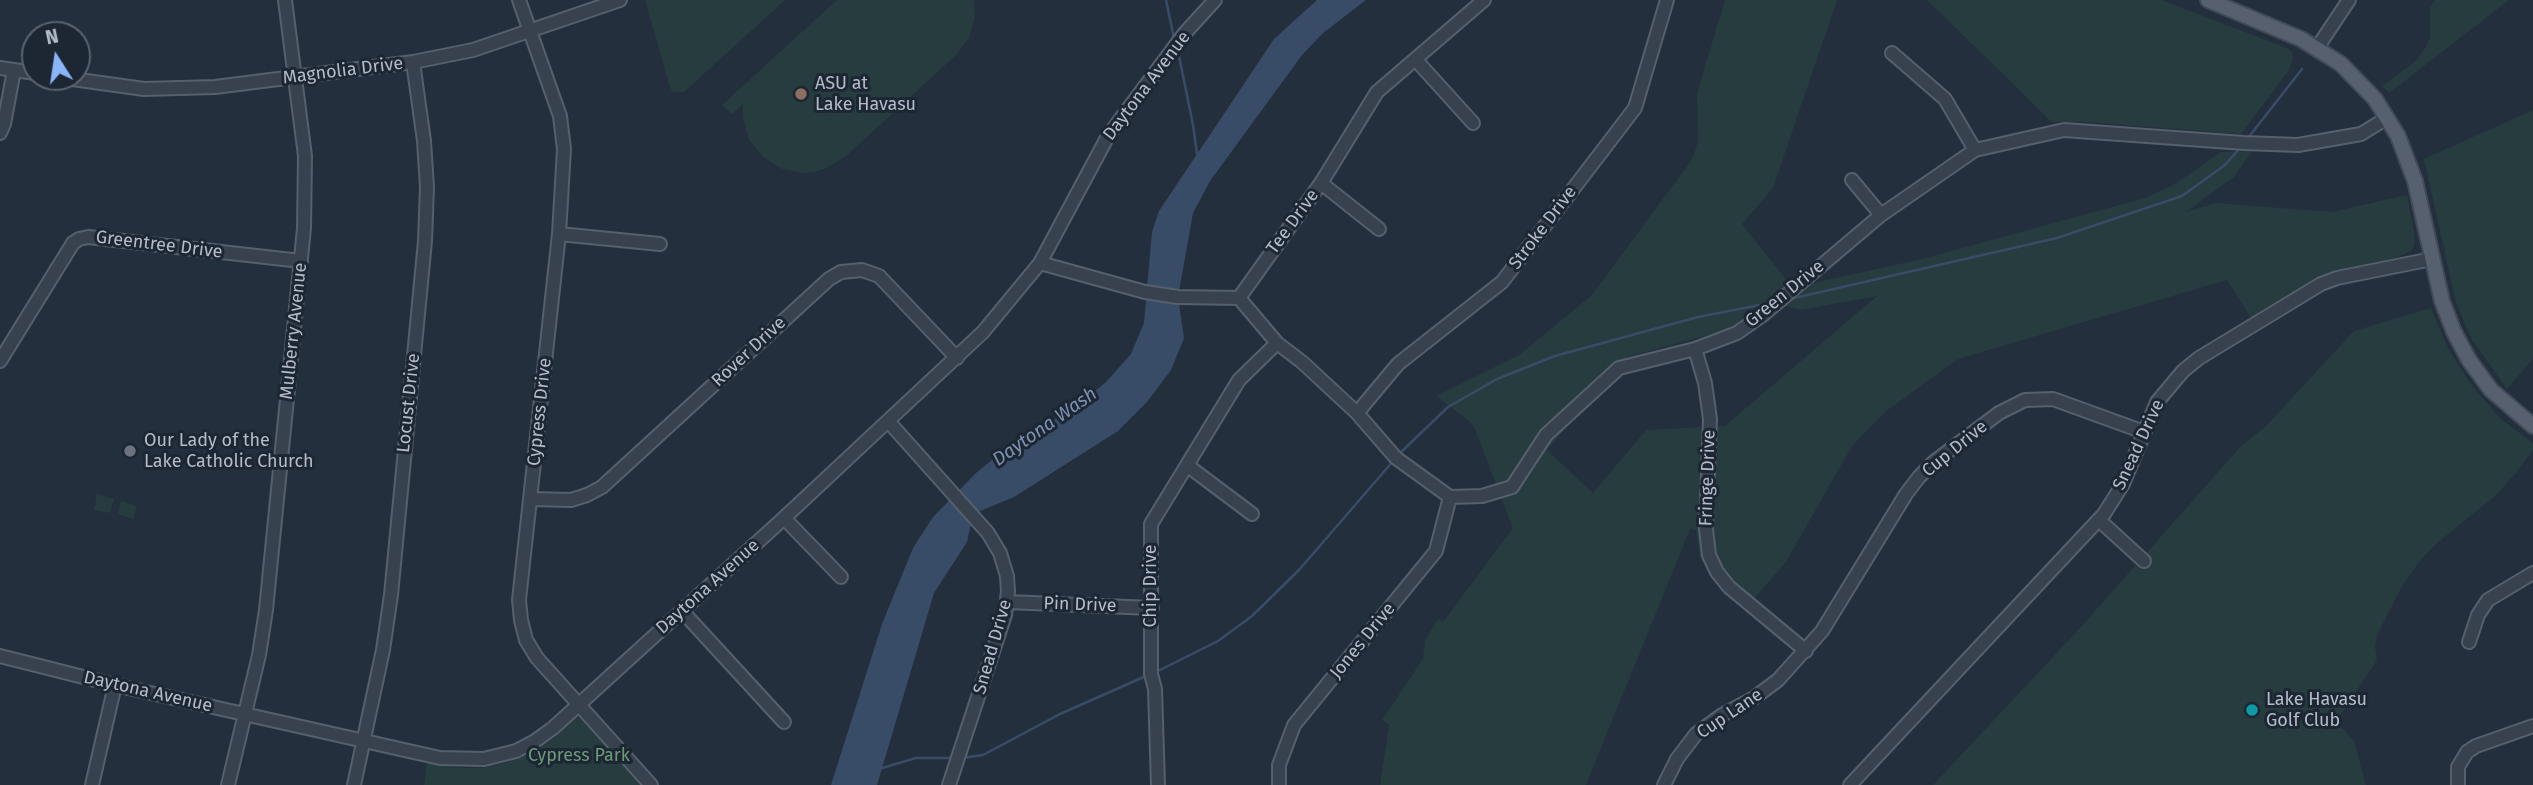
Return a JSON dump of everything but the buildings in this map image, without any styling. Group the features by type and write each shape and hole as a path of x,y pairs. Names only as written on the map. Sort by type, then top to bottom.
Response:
{"main road":[{"path":"2208,0 2280,28 2317,48 2341,64 2362,85 2387,118 2407,157 2446,312 2454,332 2469,360 2498,398 2533,426"}],"street":[{"name":"Mulberry Avenue","path":"228,785 266,610 301,261 305,180 285,0"},
{"name":"Cypress Drive","path":"519,0 562,126 564,149 559,234 519,600 522,627 537,658 651,785"},
{"name":"Magnolia Drive","path":"91,82 144,89 215,87 413,62 473,50 620,0"},
{"name":"Daytona Avenue","path":"0,656 362,742 451,760 484,759 516,751 535,741 553,729 983,332 1040,263 1108,136 1184,34 1215,0"},
{"name":"Tee Drive","path":"1238,298 1321,183 1377,92 1484,0"},
{"name":"Stroke Drive","path":"1357,413 1398,364 1502,282 1635,108 1667,0"},
{"path":"2317,48 2349,0"},
{"path":"1892,53 1945,99 1975,150"},
{"path":"1416,60 1473,122"},
{"name":"Locust Drive","path":"354,785 383,650 391,595 425,241 427,187 424,141 413,62"},
{"path":"0,68 21,71"},
{"path":"0,133 15,70"},
{"name":"Green Drive","path":"1450,497 1482,496 1512,488 1546,435 1619,368 1695,349 1737,333 1764,314 1881,215 1975,150 2064,130 2298,145 2361,134 2387,118"},
{"path":"1852,180 1881,215"},
{"path":"1321,183 1379,229"},
{"path":"559,234 660,244"},
{"name":"Greentree Drive","path":"0,361 73,243 79,239 88,237 301,261"},
{"name":"Snead Drive","path":"1850,785 2099,520 2123,484 2162,394 2190,364 2314,288 2337,278 2432,259"},
{"path":"1040,263 1146,292 1178,297 1238,298 1277,343 1302,362 1357,413 1396,458 1450,497"},
{"name":"Rover Drive","path":"530,499 571,500 603,487 826,282 844,271 866,271 884,280 957,358"},
{"name":"Chip Drive","path":"1158,785 1155,689 1151,674 1151,524 1239,380 1277,343"},
{"name":"Fringe Drive","path":"1695,349 1705,383 1710,419 1706,529 1709,555 1717,572 1729,587 1806,651"},
{"name":"Cup Drive","path":"1806,651 1837,611 1906,494 1919,477 1943,455 2004,410 2025,400 2053,399 2144,432"},
{"name":"Snead Drive","path":"888,421 993,539 1005,568 1007,603 1003,622 949,785"},
{"path":"1188,466 1252,514"},
{"name":"Jones Drive","path":"1279,785 1279,765 1294,725 1436,551 1450,497"},
{"path":"784,518 841,577"},
{"path":"2099,520 2144,561"},
{"path":"2469,642 2477,615 2488,600 2533,573"},
{"name":"Pin Drive","path":"1007,603 1152,608"},
{"path":"681,611 784,722"},
{"name":"Cup Lane","path":"1664,785 1677,759 1696,734 1766,689 1806,651"},
{"path":"93,785 115,685"},
{"path":"2458,785 2458,767 2467,752 2476,746 2533,726"}],"green space":[{"path":"645,0 785,0 684,92 675,92 671,91"},
{"path":"837,0 974,0 975,16 969,38 956,55 845,157 815,172 782,169 763,157 749,140 743,118 743,104 732,114 722,105"},
{"path":"1725,0 1837,0 1773,188 1742,224 1788,282 1756,312 1735,325 1627,357 1547,450 1593,493 1646,430 1725,426 1877,296 1801,310 1785,306 1813,283 1922,259 2145,198 2175,184 2221,152 2252,151 2234,177 2186,212 2216,203 2332,212 2407,195 2415,236 2414,245 2411,251 2396,258 2323,274 2251,318 2227,280 1958,359 1885,412 1852,446 1786,562 1744,610 1722,591 1709,575 1700,557 1696,530 1690,529 1586,785 1380,785 1389,725 1382,720 1423,659 1425,640 1438,619 1443,622 1513,528 1474,427 1436,396 1519,355 1592,295 1693,158 1698,141 1697,93"},
{"path":"1927,0 2161,0 2287,48 2292,52 2293,59 2289,70 2241,134 2052,122"},
{"path":"2435,0 2509,0 2389,93 2382,86 2417,60 2426,47 2430,37 2430,7"},
{"path":"2533,110 2533,359 2507,389 2472,340 2456,303 2424,159"},
{"path":"2431,308 2448,348 2472,386 2501,419 2533,443 2533,450 2494,497 2437,543 2418,563 2402,586 2378,633 2375,646 2377,660 2333,726 2342,728 2354,741 2366,785 1933,785 2080,628 2241,446 2266,426 2354,331"},
{"path":"97,494 114,499 110,513 94,510"},
{"path":"121,501 137,506 133,519 118,514"},
{"name":"Cypress Park","path":"583,717 645,785 424,785 427,762 458,768 481,768 505,763 536,750 557,736 573,719"}],"water":[{"name":"Daytona Wash","path":"1317,0 1366,0 1323,33 1302,55 1210,181 1193,213 1178,297 1184,338 1171,370 1147,402 1118,431 1014,497 973,514 967,542 934,593 877,785 831,785 882,624 913,548 933,517 976,473 1010,445 1076,407 1106,382 1131,354 1144,323 1152,232 1159,211 1274,39"}],"waterway":[{"path":"1166,0 1174,38"},
{"path":"1178,51 1197,154"},
{"path":"2248,138 2302,69"},
{"path":"1790,299 2057,238 2182,196 2225,165 2239,149"},
{"path":"1398,455 1448,407 1497,379 1555,356 1698,317 1770,303"},
{"path":"1156,672 1218,641 1252,616 1299,570 1394,460"},
{"path":"962,758 983,755 1060,714 1146,676"},
{"path":"879,769 916,758 952,758"}],"place":[{"name":"ASU at Lake Havasu","path":"801,94"},
{"name":"Our Lady of the Lake Catholic Church","path":"130,451"},
{"name":"Lake Havasu Golf Club","path":"2252,710"}]}
